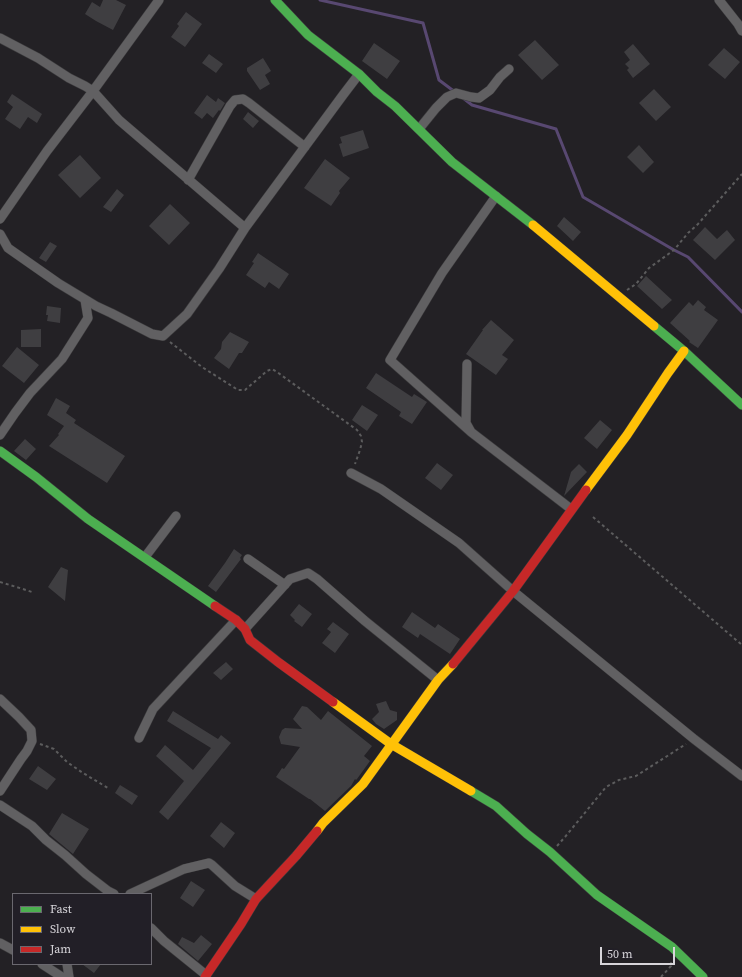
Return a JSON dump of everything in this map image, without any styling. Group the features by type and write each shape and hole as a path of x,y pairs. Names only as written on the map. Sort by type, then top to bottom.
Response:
{"street":[{"path":"0,219 47,151 93,91 159,0"},
{"path":"275,0 308,35 359,74 377,92 395,106 452,162 544,233 684,351 742,405"},
{"path":"719,0 742,31"},
{"path":"0,38 38,58 93,91 119,120 245,228"},
{"path":"419,129 447,97 456,93 479,98 490,90 500,77 509,69"},
{"path":"0,234 8,248 85,300 152,334 163,336 187,314 219,269 245,228 359,74"},
{"path":"188,180 230,106 235,100 243,99 249,103 305,147"},
{"path":"496,196 442,273 390,360 471,432 571,509"},
{"path":"85,300 88,318"},
{"path":"0,435 30,394 62,359 88,318 106,311"},
{"path":"152,929 206,976 256,899 296,856 323,823 363,784 438,680 450,668 513,591 571,509 627,435 684,351"},
{"path":"467,364 466,423 471,432"},
{"path":"2,456 36,477 88,519 236,620 244,629 250,640 391,744 496,806 597,895 672,947 703,977"},
{"path":"352,473 381,489 459,543 513,591 694,739 742,776"},
{"path":"145,557 176,516"},
{"path":"248,559 285,585"},
{"path":"244,629 290,579 308,573 438,680"},
{"path":"139,738 152,709 236,620"},
{"path":"0,699 31,730 32,741 0,791"},
{"path":"0,804 32,826 86,874 112,893"},
{"path":"132,893 184,869 209,863 235,886 256,899"},
{"path":"0,943 12,949"},
{"path":"44,965 62,977"},
{"path":"67,965 69,977"}],"path":[{"path":"618,296 636,284 649,268 674,250 742,174"},
{"path":"163,336 202,367 238,390 245,390 267,371 272,369 295,385 357,430 361,436 362,442 352,473"},
{"path":"593,517 742,645"},
{"path":"0,582 32,592"},
{"path":"550,852 566,837 606,787 619,780 636,776 694,739"},
{"path":"32,741 54,749 67,762 108,788"},
{"path":"661,977 671,966 672,947"}],"building":[{"path":"103,0 116,0 126,5 113,30 85,14 92,2 100,7"},
{"path":"186,12 202,24 185,47 171,37 179,26 177,24"},
{"path":"535,40 559,65 542,80 518,55"},
{"path":"374,43 400,61 387,79 362,61"},
{"path":"633,44 650,64 633,78 627,70 629,68 625,64 630,60 624,52"},
{"path":"724,48 740,62 725,79 708,65"},
{"path":"209,54 223,64 216,73 202,63"},
{"path":"263,58 271,71 265,75 270,84 260,90 247,71 247,68"},
{"path":"654,89 671,107 656,121 639,103"},
{"path":"12,94 42,114 37,123 28,117 20,129 5,119 13,107 7,102"},
{"path":"207,95 216,102 218,98 225,103 213,118 207,113 202,119 194,113"},
{"path":"248,112 259,121 253,128 243,119"},
{"path":"363,130 369,148 343,157 339,144 342,143 340,137"},
{"path":"639,145 654,162 643,173 627,157"},
{"path":"80,155 101,178 80,198 58,175"},
{"path":"325,159 350,178 339,191 340,193 331,206 304,188"},
{"path":"117,189 124,195 111,212 103,207"},
{"path":"170,204 190,223 169,245 149,226"},
{"path":"564,217 581,232 573,241 557,226"},
{"path":"705,227 717,239 727,230 735,240 715,260 693,240"},
{"path":"50,242 57,246 46,262 39,258"},
{"path":"258,253 289,274 279,289 269,282 265,288 246,275 254,263 252,262"},
{"path":"646,276 672,300 662,309 637,286"},
{"path":"698,300 706,307 704,310 718,320 698,348 689,342 690,341 670,323 689,302 693,306"},
{"path":"47,306 61,308 60,323 47,321"},
{"path":"491,320 514,340 502,355 508,359 496,375 466,354 482,330"},
{"path":"41,329 41,347 21,347 21,330"},
{"path":"230,332 249,342 242,353 239,353 229,369 214,358 221,349 222,342"},
{"path":"17,347 39,365 24,383 2,366"},
{"path":"376,373 412,397 414,394 427,402 412,424 399,416 401,412 366,388"},
{"path":"56,398 70,406 66,413 76,420 74,423 125,456 107,483 49,446 59,435 58,434 64,426 47,415"},
{"path":"362,405 378,415 367,431 352,420"},
{"path":"600,420 612,430 597,449 584,438"},
{"path":"25,439 36,449 26,460 14,451"},
{"path":"437,463 453,475 441,490 425,478"},
{"path":"579,464 587,472 564,496 571,472"},
{"path":"234,549 242,555 240,558 241,559 216,592 208,586"},
{"path":"61,567 68,570 65,601 48,587"},
{"path":"299,604 312,614 302,627 294,621 295,620 290,615"},
{"path":"412,612 435,628 438,624 460,639 450,654 420,634 418,638 402,627"},
{"path":"333,622 349,634 335,653 322,643 331,632 327,629"},
{"path":"226,662 233,669 221,680 213,673"},
{"path":"386,701 390,710 397,712 397,720 384,729 376,724 372,719 379,712 376,704"},
{"path":"302,706 307,707 321,720 328,711 372,746 364,756 370,761 357,779 355,779 351,786 325,811 310,799 276,777 282,768 284,769 300,747 281,744 279,737 282,730 285,728 302,729 293,719"},
{"path":"173,711 218,739 221,735 231,743 168,820 159,812 184,781 156,756 165,745 193,770 211,748 167,721"},
{"path":"38,766 56,779 47,790 29,779"},
{"path":"120,785 138,796 132,805 115,793"},
{"path":"62,813 89,829 73,854 49,834"},
{"path":"221,822 235,833 224,848 210,836"},
{"path":"191,881 205,890 193,907 180,898"},
{"path":"201,935 212,944 198,961 178,944 182,937 194,943"},
{"path":"83,965 100,965 94,973"}],"waterway":[{"path":"320,0 423,23 439,80 455,92"},
{"path":"463,98 472,105 556,129 583,197 688,257 742,312"}],"traffic: fast":[{"path":"275,0 308,35 359,74 377,92 395,106 452,162 533,225"},
{"path":"654,326 684,351 742,405"},
{"path":"0,451 36,477 88,519 215,606"},
{"path":"471,791 496,806 597,895 672,947 703,977"}],"traffic: slow":[{"path":"533,225 654,326"},
{"path":"586,490 627,435 684,351"},
{"path":"317,831 323,823 363,784 438,680 453,664"},
{"path":"333,702 391,744 471,791"}],"traffic: jam":[{"path":"453,664 513,591 586,490"},
{"path":"215,606 236,620 245,629 250,640 333,702"},
{"path":"205,977 256,899 317,831"}]}
